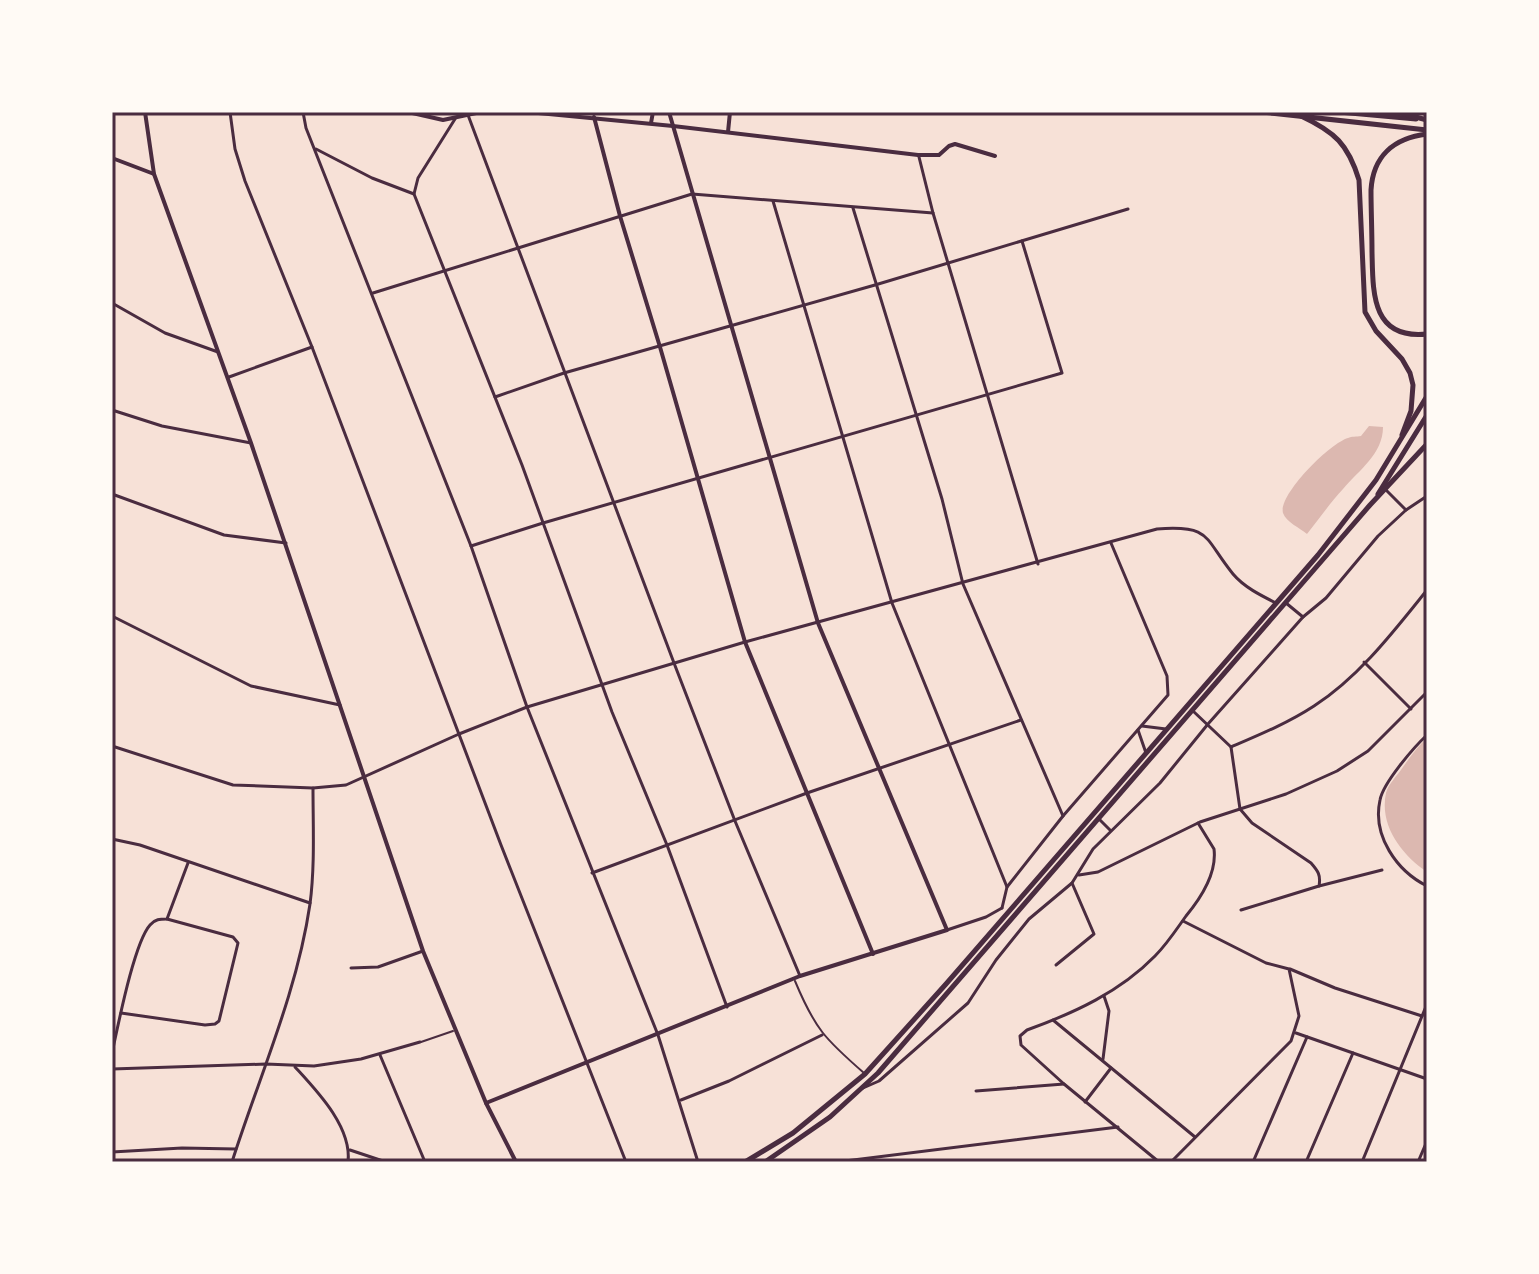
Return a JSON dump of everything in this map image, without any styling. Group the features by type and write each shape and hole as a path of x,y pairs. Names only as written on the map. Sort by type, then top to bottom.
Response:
{"main road":[{"path":"1262,112 1427,132"},
{"path":"1339,112 1427,120"},
{"path":"1397,112 1416,119"},
{"path":"1301,116 1335,135 1347,149 1359,180 1365,312 1376,331 1402,359 1413,385 1411,411 1396,450"},
{"path":"1427,132 1399,141 1384,153 1372,175 1371,190 1377,310 1395,329 1405,333 1427,334"},
{"path":"745,1162 793,1133 865,1074 1351,513 1396,450 1427,396"},
{"path":"1370,505 1427,415"},
{"path":"765,1162 799,1140 861,1089 911,1038 1370,505 1427,444"}],"street":[{"path":"145,112 154,174 286,543 423,951 486,1103 516,1162"},
{"path":"230,112 235,149 245,181 626,1162"},
{"path":"303,112 306,128 471,546 527,707 658,1035 698,1162"},
{"path":"408,112 432,119 455,119 481,112"},
{"path":"528,112 651,123 918,155 939,155 955,144 995,156"},
{"path":"651,123 653,112"},
{"path":"669,112 818,623 947,930"},
{"path":"728,132 730,112"},
{"path":"468,115 674,663 735,821 800,976"},
{"path":"594,117 745,642 873,954"},
{"path":"455,119 418,178 414,194 727,1007"},
{"path":"315,148 372,178 414,194"},
{"path":"918,155 1038,564"},
{"path":"112,158 154,174"},
{"path":"372,293 692,194 933,213"},
{"path":"486,1103 800,976 1005,910 1007,887 892,603 773,201"},
{"path":"853,208 942,499 963,584 1063,816"},
{"path":"494,397 564,373 731,327 1128,209"},
{"path":"471,546 1062,373 1022,241"},
{"path":"112,303 165,333 218,352"},
{"path":"228,378 312,347"},
{"path":"112,410 162,426 251,443"},
{"path":"1385,490 1406,510"},
{"path":"112,494 224,535 286,543"},
{"path":"861,1089 879,1081 968,1003 1013,938 1037,911 1072,883 1093,849 1110,830 1160,783 1208,724 1303,617 1326,598 1378,536 1406,510 1427,496"},
{"path":"112,746 233,785 313,788 346,785 527,707 745,642 1157,529 1197,530 1209,538 1243,584 1276,603"},
{"path":"1007,887 1063,816 1168,695 1169,682 1111,543"},
{"path":"1231,747 1315,706 1335,691 1427,590"},
{"path":"1286,603 1303,617"},
{"path":"112,616 251,686 340,705"},
{"path":"1364,662 1411,709"},
{"path":"1079,875 1098,872 1198,823 1309,785 1337,771 1368,751 1427,692"},
{"path":"1193,711 1231,747 1240,809 1252,823 1311,863 1319,872 1319,886"},
{"path":"592,873 807,793 1021,720"},
{"path":"1140,728 1166,729"},
{"path":"1140,728 1146,753"},
{"path":"1427,735 1383,791 1379,807 1383,837 1393,856 1404,873 1427,886"},
{"path":"232,1162 291,989 310,903 313,788"},
{"path":"1100,820 1110,830"},
{"path":"1159,1162 1064,1084 1021,1045 1020,1036 1104,996 1152,959 1200,897 1214,861 1214,849 1198,823"},
{"path":"112,839 140,845 310,903"},
{"path":"167,919 188,863"},
{"path":"1241,910 1382,870"},
{"path":"1056,965 1094,934 1072,883"},
{"path":"112,1053 121,1013 146,931 155,920 167,919 233,937 239,947 222,1014 215,1024 121,1013"},
{"path":"1183,921 1266,963 1422,1016"},
{"path":"351,968 378,967 423,951"},
{"path":"1171,1162 1283,1050 1296,1033 1299,1016 1289,969"},
{"path":"1103,1061 1109,1011 1104,996"},
{"path":"1362,1162 1427,1004"},
{"path":"1053,1020 1195,1137"},
{"path":"1296,1033 1427,1079"},
{"path":"679,1101 729,1081 822,1035"},
{"path":"1253,1162 1307,1037"},
{"path":"112,1069 266,1064 295,1067 342,1063 420,1042"},
{"path":"1306,1162 1353,1053"},
{"path":"379,1054 425,1162"},
{"path":"295,1067 325,1104 350,1150 348,1162"},
{"path":"1085,1102 1111,1068"},
{"path":"976,1091 1064,1084"},
{"path":"837,1162 1118,1127"},
{"path":"1418,1162 1427,1141"},
{"path":"112,1152 236,1149"},
{"path":"350,1150 386,1162"}],"lane":[{"path":"794,979 822,1035 865,1074"},
{"path":"420,1042 457,1030"}],"shaded area":[{"path":"1369,426 1383,427 1375,453 1307,534 1283,513 1289,494 1330,449 1348,438 1361,436"},
{"path":"1427,738 1427,872 1409,857 1394,838 1385,805 1389,786"}]}
